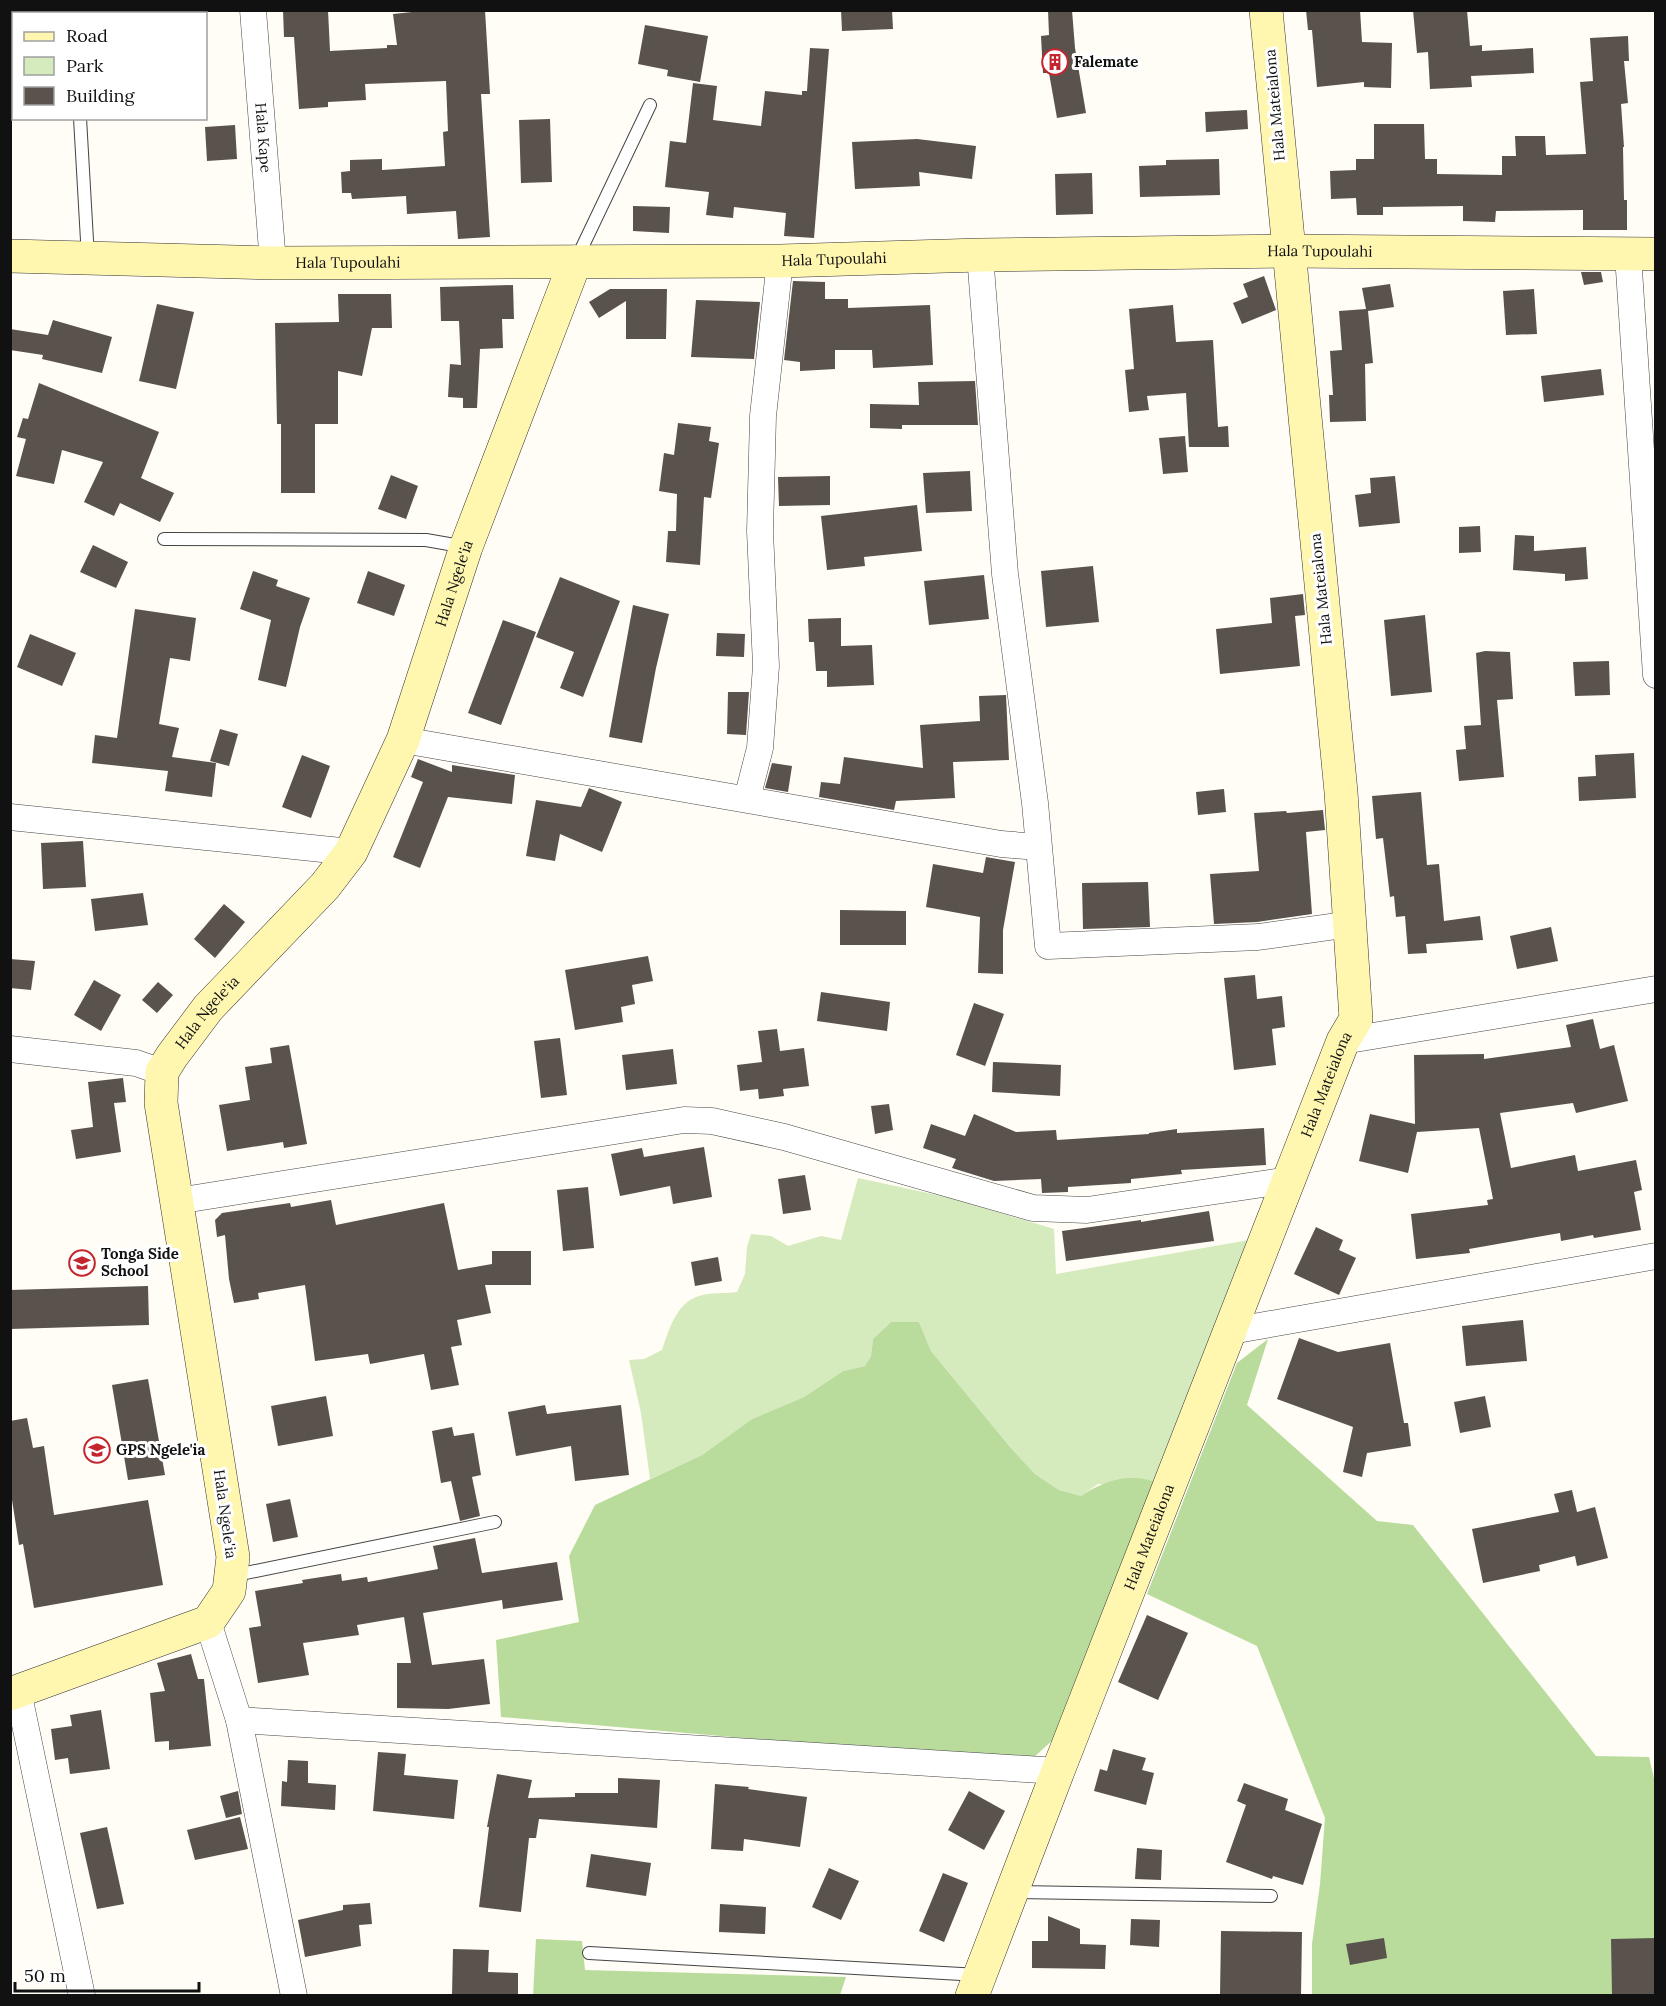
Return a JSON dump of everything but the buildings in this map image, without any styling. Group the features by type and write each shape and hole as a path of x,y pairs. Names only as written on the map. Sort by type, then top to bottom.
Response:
{"street":[{"name":"Hala Kape","path":"253,10 273,263"},
{"name":"Hala Mateialona","path":"976,1985 1343,1041 1356,1018 1341,792 1266,10"},
{"name":"Hala Tupoulahi","path":"10,256 273,263 780,261 980,255 1288,251 1642,255"},
{"path":"980,255 1005,574 1035,803 1048,946 1258,937 1351,924"},
{"path":"1642,255 1656,675"},
{"path":"747,799 760,747 766,666 760,531 763,427 780,261"},
{"name":"Hala Ngele'ia","path":"208,1622 229,1592 233,1557 161,1103 162,1072 208,1008 325,886 351,852 403,740 466,547 575,262"},
{"path":"403,740 1001,844 1038,847"},
{"path":"10,817 351,852"},
{"path":"1343,1041 1656,989"},
{"path":"10,1049 136,1063 162,1072"},
{"path":"177,1201 684,1120 712,1121 784,1137 1033,1208 1087,1210 1289,1180"},
{"path":"1231,1331 1656,1256"},
{"path":"82,1995 14,1692 208,1622 239,1720 294,1995"},
{"path":"239,1720 1058,1771"}],"lane":[{"path":"575,262 650,105"},
{"path":"80,120 88,258"},
{"path":"164,539 426,540 466,547"},
{"path":"231,1576 495,1522"},
{"path":"1012,1892 1271,1896"},
{"path":"589,1953 976,1985"}],"green space":[{"path":"858,1178 951,1198 1054,1229 1056,1274 1249,1240 1161,1484 1098,1484 1081,1496 1059,1490 1035,1474 931,1351 919,1322 891,1322 873,1339 871,1356 865,1366 843,1371 804,1397 752,1419 702,1455 650,1479 641,1413 629,1360 644,1359 662,1350 674,1318 691,1300 708,1294 737,1292 745,1274 747,1247 751,1234 771,1236 788,1246 821,1236 841,1240"},
{"path":"891,1322 919,1322 931,1351 1010,1447 1035,1474 1059,1490 1081,1496 1100,1485 1130,1478 1140,1478 1161,1484 1055,1738 1032,1759 942,1755 501,1717 496,1640 579,1622 569,1556 595,1505 702,1455 752,1419 804,1397 843,1371 865,1366 871,1356 873,1339"},
{"path":"1268,1339 1247,1405 1377,1521 1413,1525 1596,1756 1649,1757 1656,1787 1655,1995 1312,1995 1312,1944 1325,1818 1257,1646 1147,1594 1237,1363"},
{"path":"536,1939 582,1941 585,1970 846,1977 840,1995 533,1996"}],"place":[{"name":"Falemate","path":"1055,62"},
{"name":"Tonga Side School","path":"82,1263"},
{"name":"GPS Ngele'ia","path":"97,1450"}]}
